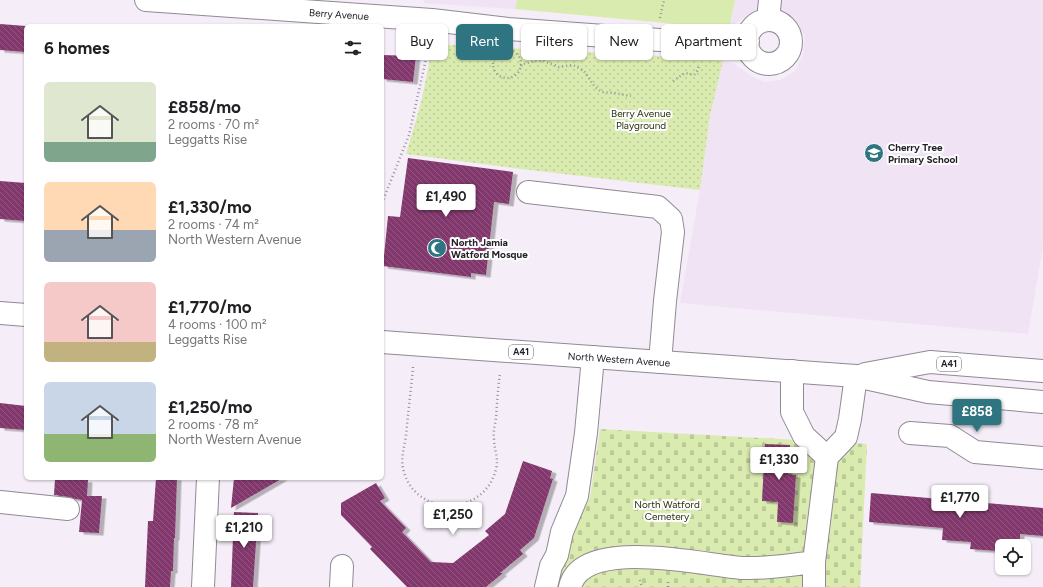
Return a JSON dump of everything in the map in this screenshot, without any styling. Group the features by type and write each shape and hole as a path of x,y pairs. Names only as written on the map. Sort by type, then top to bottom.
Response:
{"main road":[{"name":"Berry Avenue","path":"146,0 181,1 432,20 508,29 661,41"},
{"path":"756,25 769,10 775,20 781,23 790,34 790,47 788,54 783,59 770,64 756,59"},
{"path":"528,192 658,207 670,219 674,232 665,301 660,362"},
{"path":"0,312 24,315"},
{"name":"North Western Avenue","path":"384,342 856,376 928,392 1043,402"},
{"path":"546,587 551,566 557,555 562,532 577,496 586,433 593,357"},
{"name":"North Western Avenue","path":"856,376 930,362 1043,371"},
{"path":"792,371 792,412 804,436 827,458"},
{"path":"814,587 814,562 827,458 846,437 856,376"},
{"path":"910,432 950,436 975,452 1043,458"},
{"path":"203,587 208,480"},
{"path":"0,502 68,509"},
{"path":"570,587 572,580 585,567 606,558 652,557 744,568 762,568 814,562"}],"path":[{"path":"384,198 409,135 430,44 432,20"},
{"path":"507,50 515,53 520,61 520,65 514,76 505,78 497,74 493,66 493,61 498,53 507,50"},
{"path":"520,65 544,61 559,67 573,65 584,71 595,87 602,92 614,92 632,96"},
{"path":"416,344 405,440 401,456 404,472 411,487 422,498 436,504 452,506 467,503 480,495 490,484 496,470 497,455 494,440 502,350"}],"shaded area":[{"path":"424,0 517,0 515,9 424,3"},
{"name":"Cherry Tree Primary School","path":"735,0 1043,0 1043,246 1028,334 680,303 700,190 710,116 723,61 734,64 750,75 764,82 780,80 795,71 803,55 805,35 794,19 779,8 765,8 753,12 735,24 730,24"}],"green space":[{"path":"517,0 735,0 730,24 676,24 515,9"},
{"name":"Berry Avenue Playground","path":"448,45 456,45 456,60 513,60 513,48 521,49 521,60 587,60 587,52 595,53 595,60 653,60 653,56 661,56 661,60 723,61 710,116 700,190 406,154 421,103 430,60 448,60"},
{"name":"North Watford Cemetery","path":"600,429 867,444 860,587 550,587 568,533 590,498"}],"building":[{"path":"0,24 24,26 24,52 0,50"},
{"path":"384,55 396,55 396,60 416,60 413,82 384,79"},
{"path":"408,158 513,172 509,204 494,202 486,275 471,273 471,277 384,266 388,216 400,217"},
{"path":"0,181 24,183 24,221 0,219"},
{"path":"0,403 24,406 24,430 0,428"},
{"path":"765,444 790,445 788,474 796,475 793,523 777,522 778,502 762,501"},
{"path":"523,461 552,471 550,478 553,479 534,538 520,550 523,554 486,587 407,587 370,549 372,547 341,515 341,503 376,483 385,498 380,501 406,528 402,532 431,562 453,563 489,535 485,531 505,514"},
{"path":"55,480 88,480 87,496 102,496 99,533 79,532 82,500 54,495"},
{"path":"156,480 177,480 173,571 171,571 170,587 145,587 148,521 153,521"},
{"path":"234,480 280,480 231,508"},
{"path":"871,493 1043,508 1043,536 1020,534 1020,539 995,539 995,551 970,549 971,542 942,540 943,528 869,522"},
{"path":"234,512 258,513 253,587 231,587"}],"place":[{"name":"Cherry Tree Primary School","path":"874,153"},
{"name":"North Jamia Watford Mosque","path":"437,248"}]}
